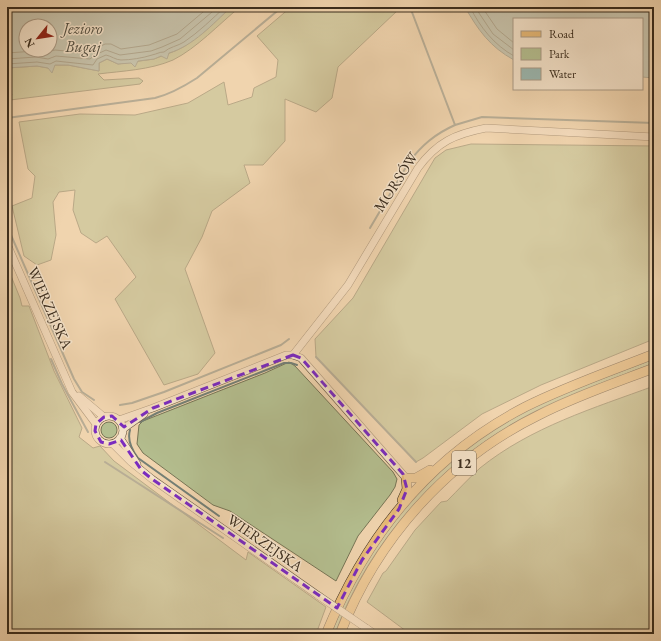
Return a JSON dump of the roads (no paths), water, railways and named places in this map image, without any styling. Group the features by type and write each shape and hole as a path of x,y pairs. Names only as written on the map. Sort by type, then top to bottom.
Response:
{"main road":[{"name":"12","path":"326,634 354,573 372,544 399,508 421,484 442,465 478,436 500,421 524,408 578,383 654,354"},
{"name":"12","path":"340,634 361,588 390,541 421,502 458,467 501,436 539,414 654,368"},
{"path":"399,508 407,489 406,478 416,478 442,465"}],"street":[{"name":"MORSÓW","path":"294,355 348,285 418,168 430,153 448,140 465,132 486,128 654,136"},
{"name":"WIERZEJSKA","path":"7,244 76,398 96,424"},
{"path":"119,420 282,357 294,355 301,358 406,478"},
{"name":"WIERZEJSKA","path":"69,383 87,403 104,417"},
{"path":"123,428 119,420 112,416 104,417 96,424 95,432 98,439 105,444 113,444 120,438 123,428 153,408"},
{"name":"WIERZEJSKA","path":"120,438 142,471"},
{"name":"WIERZEJSKA","path":"113,444 124,456 142,471 318,596 375,634"}],"water":[{"name":"Jezioro Bugaj","path":"18,7 231,7 194,40 178,50 169,53 167,59 161,56 154,59 138,61 135,67 131,63 118,64 107,59 99,63 99,71 68,65 55,65 52,73 48,68 37,66 7,68 7,15"},
{"path":"465,7 654,7 654,78 643,77 643,18 513,18 513,59 491,44"}],"waterway":[{"path":"7,118 155,98 166,94 197,78 282,7"},
{"path":"410,7 455,125 482,117 654,123"},
{"path":"370,228 409,162 424,145 435,136 455,125"},
{"path":"7,226 74,379 82,392 94,400"},
{"path":"120,405 132,403 164,392 281,345 289,339"},
{"path":"316,357 416,462"},
{"path":"51,359 62,384 88,432"},
{"path":"140,422 157,413 284,363 297,365"},
{"path":"130,430 129,437 131,445 138,458 219,516"},
{"path":"105,462 223,538"}]}
